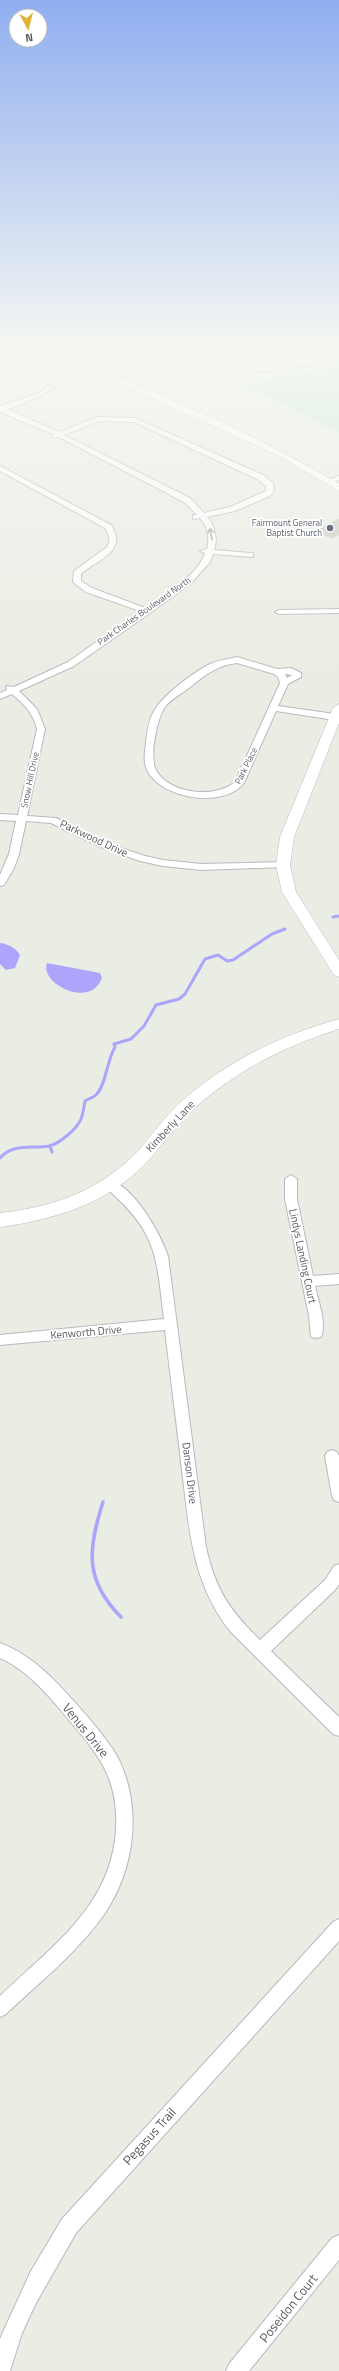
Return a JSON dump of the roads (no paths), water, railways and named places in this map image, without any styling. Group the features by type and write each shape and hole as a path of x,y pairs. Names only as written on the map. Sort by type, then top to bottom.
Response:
{"main road":[{"path":"294,460 334,479 339,488"},
{"path":"337,713 287,837 284,865 290,892 339,972"},
{"name":"Kimberly Lane","path":"0,1220 40,1214 59,1209 110,1185 138,1162 178,1114 214,1083 246,1062 282,1044 339,1024"}],"street":[{"path":"104,460 178,495 200,516 212,534 207,552 250,555"},
{"path":"200,516 240,507 270,491 270,485 254,474 222,460"},
{"path":"0,468 108,527 113,534 114,543 106,552 77,573 78,582 89,590 143,609"},
{"name":"Park Charles Boulevard North","path":"0,696 7,690 71,664 143,609 192,578 204,564 207,552"},
{"path":"279,612 339,611"},
{"name":"Park Place","path":"218,663 216,658 224,653 233,655 237,660"},
{"name":"Park Place","path":"237,660 277,672 292,671 298,675 284,683 235,788 224,794 200,795 180,790 162,781 152,770 149,759 155,713 162,703 218,663 237,660"},
{"path":"277,672 282,676 284,683"},
{"name":"Snow Hill Drive","path":"0,883 9,868 23,818 41,729 40,719 35,711 7,690"},
{"path":"273,708 337,713"},
{"name":"Parkwood Drive","path":"0,817 53,820 106,846 156,862 201,867 284,865"},
{"name":"Lindys Landing Court","path":"291,1179 291,1199 308,1282 316,1333"},
{"name":"Danson Drive","path":"110,1185 143,1216 158,1242 165,1270 204,1572 221,1610 260,1651 339,1728"},
{"path":"308,1282 339,1279"},
{"name":"Kenworth Drive","path":"0,1340 171,1324"},
{"path":"332,1456 339,1496"},
{"path":"260,1651 330,1585 339,1571"},
{"name":"Venus Drive","path":"0,1650 34,1672 57,1695 104,1750 113,1766 121,1788 124,1830 117,1868 100,1906 63,1946 0,2008"},
{"name":"Pegasus Trail","path":"0,2370 4,2338 47,2260 69,2226 339,1928"},
{"name":"Poseidon Court","path":"236,2371 339,2245"}],"waterway":[{"path":"333,917 339,916"},
{"path":"0,1158 5,1153 16,1148 53,1145 72,1131 81,1119 85,1101 96,1095 102,1085 112,1052 115,1047 114,1044 131,1039 144,1026 156,1005 179,999 185,994 205,959 218,955 227,961 233,960 272,934 285,929"},
{"path":"50,1146 52,1152"},
{"path":"103,1502 94,1535 92,1563 100,1590 121,1617"}],"place":[{"name":"Fairmount General Baptist Church","path":"330,528"}]}
